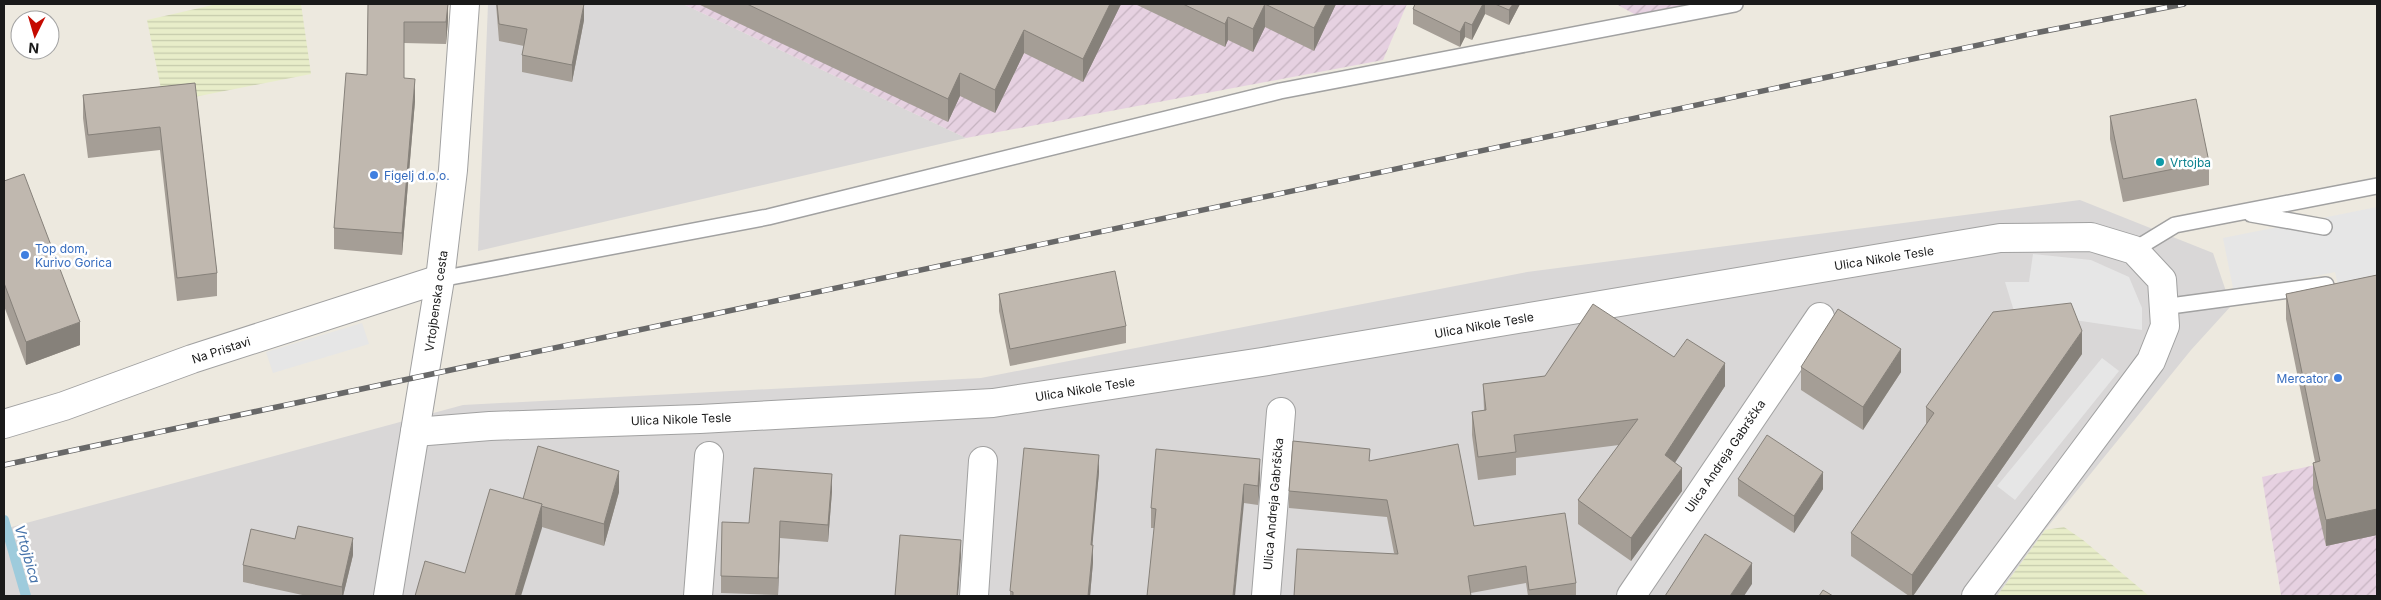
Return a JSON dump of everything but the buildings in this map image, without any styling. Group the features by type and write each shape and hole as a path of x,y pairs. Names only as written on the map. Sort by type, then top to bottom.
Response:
{"street":[{"name":"Vrtojbenska cesta","path":"388,596 440,279 454,170 465,4"},
{"name":"Ulica Nikole Tesle","path":"415,432 490,426 700,419 992,403 1262,362 2000,238 2091,237 2134,250"},
{"path":"1976,596 2151,361 2164,326 2162,280 2134,250"},
{"name":"Na Pristavi","path":"4,424 64,406 192,359 440,279"},
{"name":"Ulica Andreja Gabrščka","path":"1631,596 1820,317"},
{"name":"Ulica Andreja Gabrščka","path":"1266,596 1281,412"},
{"path":"698,596 709,456"},
{"path":"974,596 983,461"}],"lane":[{"path":"440,279 768,218 1280,91 1735,4"},
{"path":"2134,250 2174,225 2377,186"},
{"path":"2242,213 2324,226"},
{"path":"2164,307 2326,285"}],"shaded area":[{"path":"488,4 683,4 966,138 478,251"},
{"path":"683,4 1407,4 1383,60 966,138"},
{"path":"1616,4 1698,4 1636,15"},
{"path":"2080,200 2213,253 2231,306 2191,350 2045,530 1997,596 4,596 4,529 463,405 981,378 1527,272"},
{"path":"2377,207 2377,292 2341,299 2335,272 2234,293 2223,238"},
{"path":"2033,254 2091,260 2129,277 2142,308 2142,330 2014,311 2005,282 2029,282"},
{"path":"362,323 369,344 273,373 266,352"},
{"path":"2102,358 2119,371 2015,500 1997,486"},
{"path":"2377,451 2377,596 2281,595 2262,477"}],"green space":[{"path":"217,4 301,4 311,74 164,103 147,20"},
{"path":"2064,527 2083,540 2149,596 1997,596 2045,530"}],"waterway":[{"name":"Vrtojbica","path":"4,520 26,596"}],"railway":[{"path":"4,465 2035,33 2184,4"}],"place":[{"name":"Vrtojba","path":"2160,162"},
{"name":"Figelj d.o.o.","path":"374,175"},
{"name":"Top dom, Kurivo Gorica","path":"25,255"},
{"name":"Mercator","path":"2338,378"}]}
